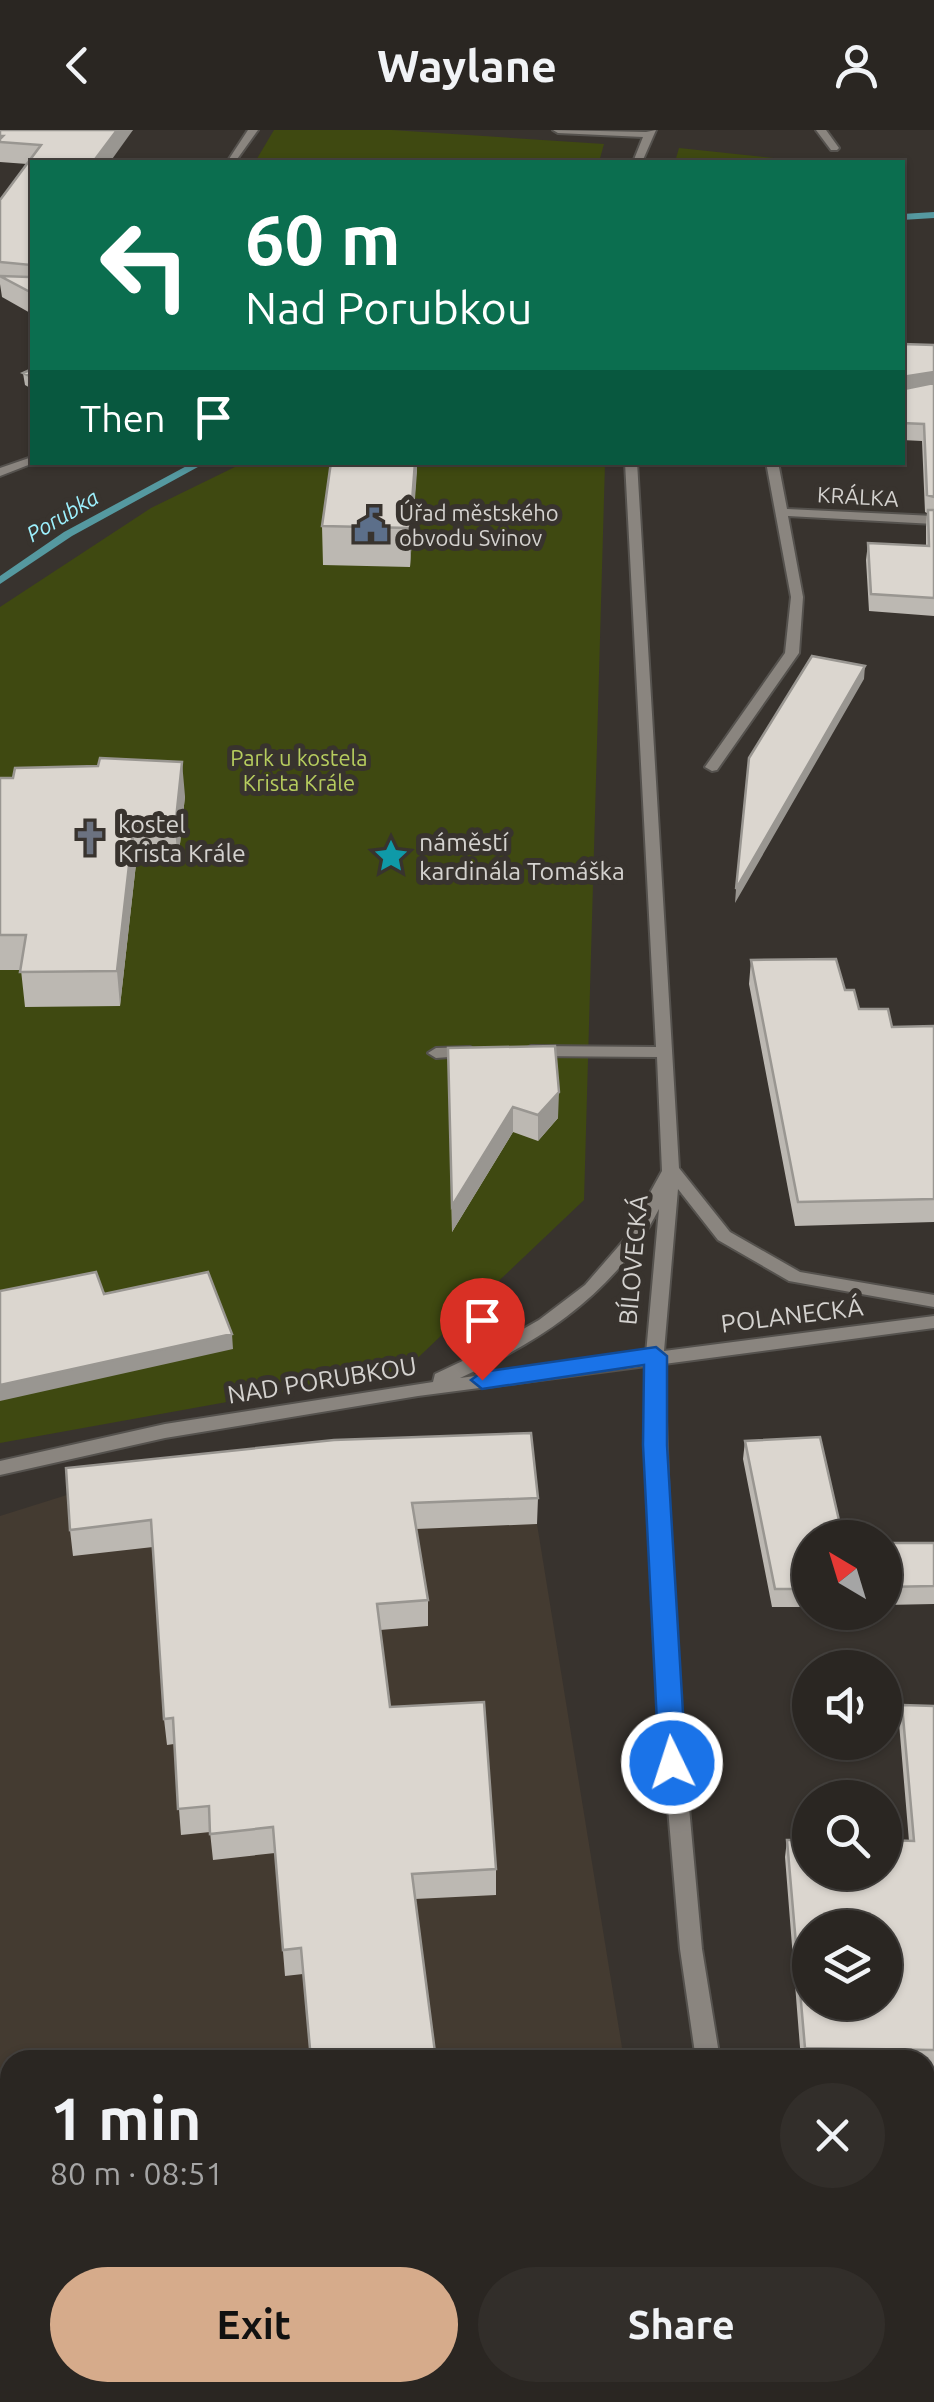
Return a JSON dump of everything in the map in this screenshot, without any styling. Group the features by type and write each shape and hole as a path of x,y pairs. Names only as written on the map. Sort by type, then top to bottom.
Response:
{"street":[{"path":"233,160 253,130"},
{"path":"558,130 650,133 639,160"},
{"path":"820,130 834,148"},
{"path":"0,472 30,461"},
{"name":"BÍLOVECKÁ","path":"631,465 671,1169 656,1356 655,1445 671,1743 691,1949 706,2050"},
{"path":"712,768 792,654 797,597 773,465"},
{"name":"KRÁLKA","path":"781,512 934,520"},
{"path":"436,1053 662,1052"},
{"path":"418,1390 506,1351 573,1307 630,1244 671,1169 724,1236 795,1276 934,1301"},
{"name":"POLANECKÁ","path":"656,1356 934,1322"},
{"name":"NAD PORUBKOU","path":"0,1468 164,1431 656,1356"}],"shaded area":[{"path":"531,1459 537,1524 622,2050 0,2050 0,1516 70,1494"}],"green space":[{"path":"274,130 392,130 604,144 600,160 256,160"},
{"path":"679,148 791,160 676,160"},
{"name":"Park u kostela Krista Krále","path":"239,465 605,465 584,1200 405,1370 0,1443 0,607 151,508"}],"building":[{"path":"0,130 117,130 94,160 30,160 30,265 0,262 0,200 41,145 0,142"},
{"path":"30,273 30,292 0,276 29,277"},
{"path":"905,344 934,345 934,372 905,377"},
{"path":"934,383 934,497 927,495 924,424 905,423 905,389"},
{"path":"331,465 415,465 410,528 322,526"},
{"path":"928,510 934,510 934,598 871,594 868,543 929,546"},
{"path":"812,656 865,666 736,889 749,758"},
{"path":"100,758 182,762 175,829 133,830 117,971 20,972 26,935 0,935 0,778 13,778 15,768 98,766"},
{"path":"836,959 845,990 854,990 859,1009 888,1009 892,1027 934,1026 934,1199 798,1202 751,960"},
{"path":"555,1046 559,1092 538,1115 513,1107 452,1206 448,1048"},
{"path":"96,1272 104,1294 208,1272 232,1334 0,1385 0,1291"},
{"path":"531,1433 538,1498 412,1503 428,1600 377,1604 390,1707 484,1702 496,1869 412,1874 435,2050 310,2050 301,1948 283,1950 273,1827 210,1834 209,1806 178,1809 173,1718 164,1719 151,1520 70,1530 66,1468 334,1440"},
{"path":"820,1437 839,1520 792,1520 792,1589 775,1589 745,1441"},
{"path":"902,1543 934,1543 934,1586 902,1587"},
{"path":"902,1705 934,1706 934,2050 805,2048 803,2020 902,2020 902,1910 793,1910 787,1840 792,1840 792,1890 902,1890 902,1841 914,1841"}],"waterway":[{"name":"Porubka","path":"905,217 934,215"},
{"name":"Porubka","path":"0,581 68,534 196,465"}],"place":[{"name":"Úřad městského obvodu Svinov","path":"371,525"},
{"name":"kostel Krista Krále","path":"90,838"},
{"name":"náměstí kardinála Tomáška","path":"391,856"}],"route":[{"path":"482,1380 656,1356 655,1445 672,1763"}]}
